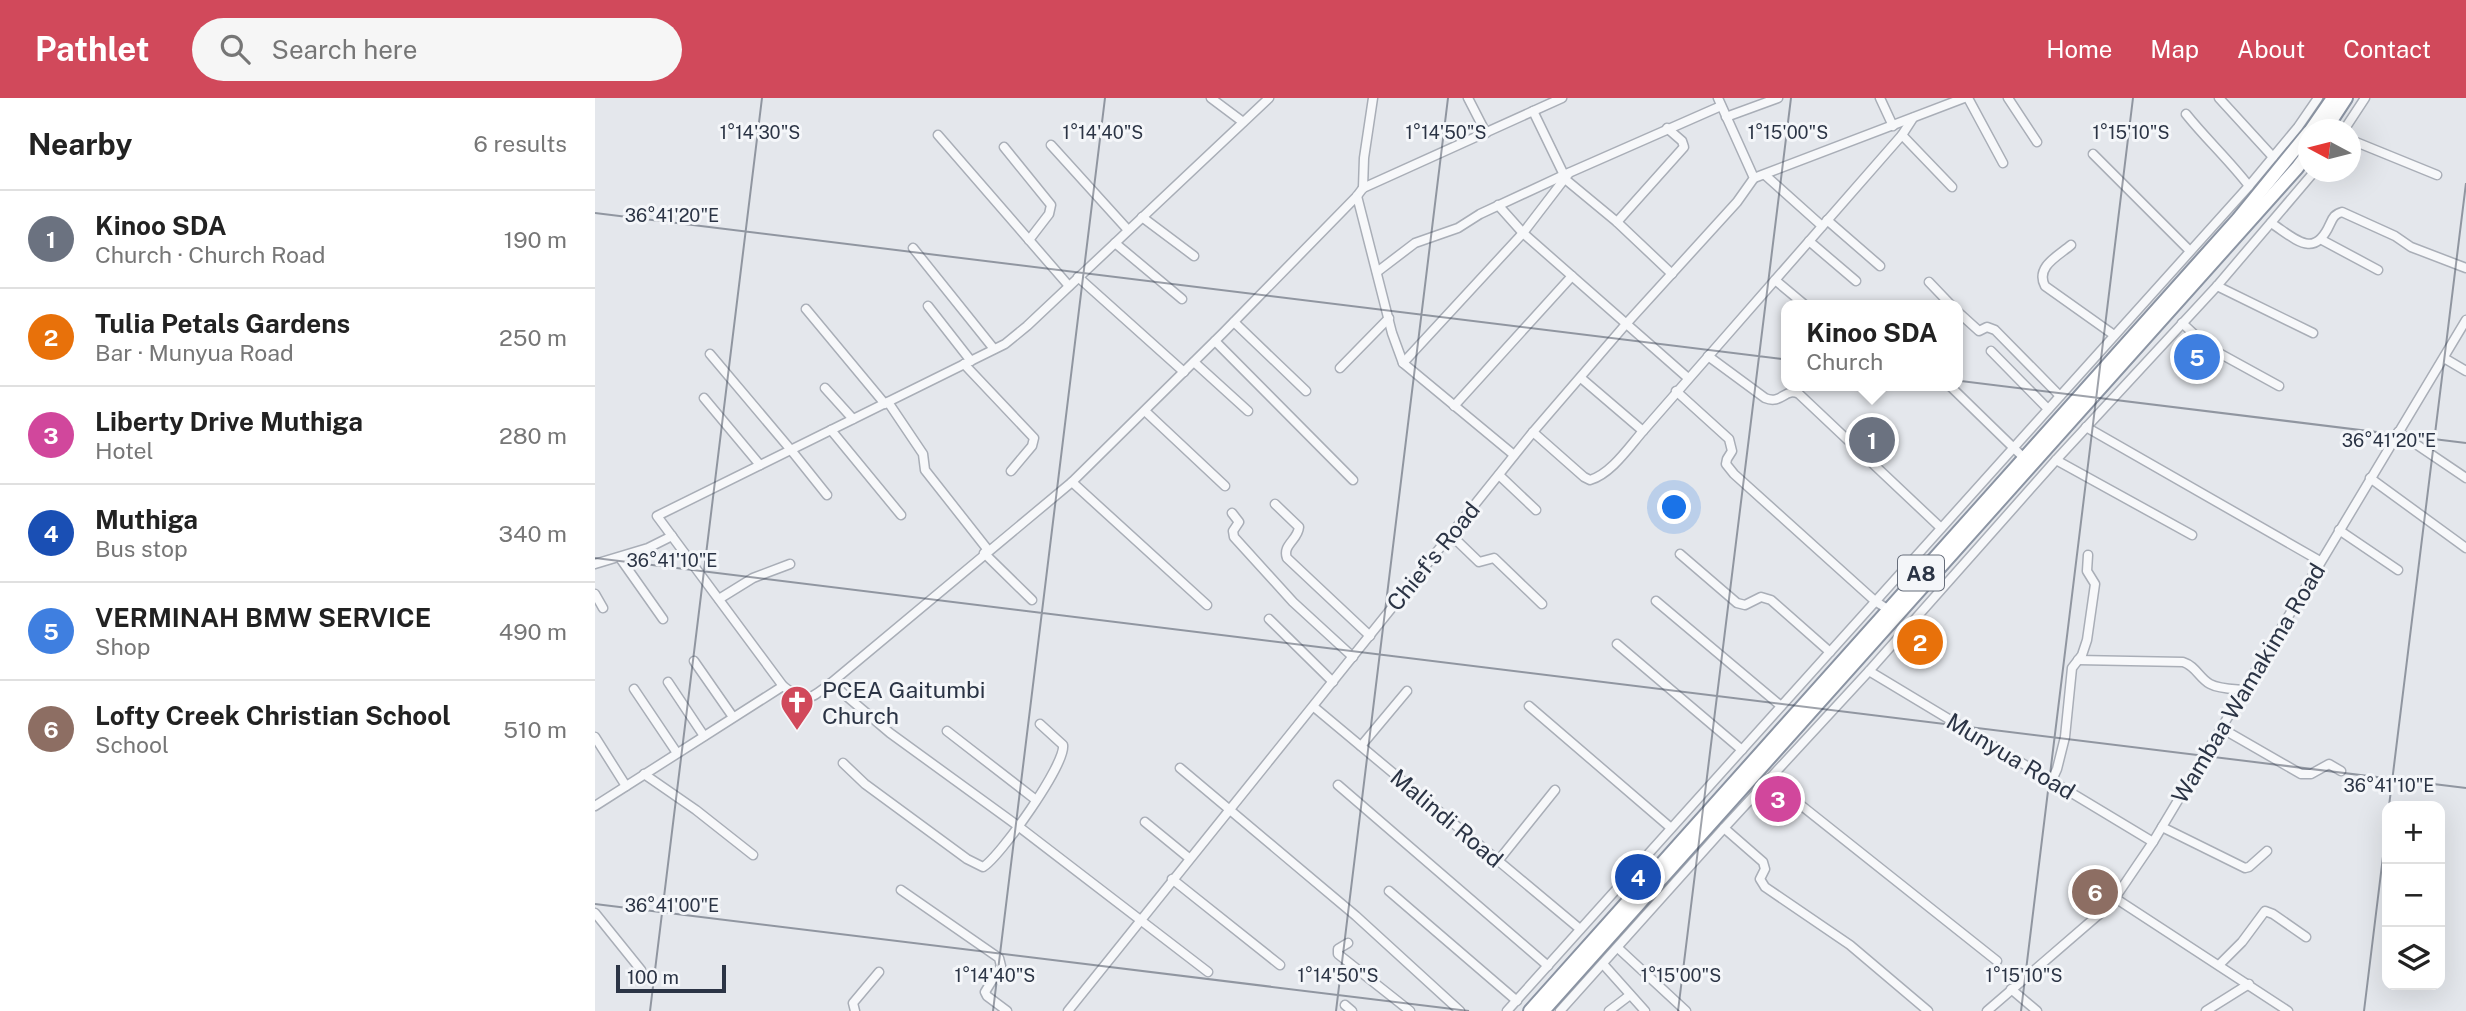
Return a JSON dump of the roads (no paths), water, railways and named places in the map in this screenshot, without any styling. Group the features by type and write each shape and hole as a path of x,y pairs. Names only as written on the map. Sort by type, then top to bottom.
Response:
{"highway":[{"name":"A8","path":"2318,119 2333,98"},
{"path":"2332,119 2346,98"},
{"name":"A8","path":"1543,1011 1693,829 2238,219 2298,146"},
{"name":"A8","path":"1529,1011 1621,917 1800,724 2298,165"}],"street":[{"path":"1211,98 1243,122"},
{"path":"1269,98 1021,331 968,363 657,516 783,686 798,698 809,699 1072,482 1234,322 1363,188 1562,98"},
{"path":"1363,188 1364,158 1373,98"},
{"path":"1468,98 1486,133"},
{"path":"1726,117 1778,98"},
{"path":"1880,98 1892,126"},
{"path":"2008,98 2037,142"},
{"path":"2219,98 2273,157"},
{"path":"2351,119 2365,98"},
{"path":"1377,272 1415,243 1458,228 1497,205 1566,176 1719,102 1753,178 1962,99 2003,163"},
{"path":"1507,1011 2249,186 2314,100"},
{"path":"1533,111 1566,176 1672,274"},
{"path":"2186,114 2249,186"},
{"path":"1533,432 1590,480 1595,479 1613,464 1643,431 1902,135 1913,118"},
{"path":"1617,222 1684,147 1682,141 1667,128"},
{"path":"938,135 1069,286"},
{"path":"1902,135 1952,187"},
{"path":"2361,144 2437,175"},
{"path":"1051,145 1128,230"},
{"path":"1004,147 1051,205 1049,214 1029,240"},
{"path":"2093,154 2190,251"},
{"path":"1765,175 1880,266"},
{"path":"1403,363 1523,233 1566,176"},
{"name":"Chief's Road","path":"1068,1011 1514,455 1626,324 1737,202 1753,178"},
{"path":"1560,1011 1768,779 1869,671 2056,460 2217,286 2306,182"},
{"path":"1357,196 1403,363 1514,455"},
{"path":"1497,205 1523,233 1688,378"},
{"path":"2271,223 2311,245 2322,240 2334,216 2342,212 2395,236 2411,247 2466,268"},
{"path":"1142,217 1194,256"},
{"path":"2322,240 2378,270"},
{"path":"1809,241 1856,281"},
{"path":"1115,243 1182,299"},
{"path":"2071,245 2045,267 2041,274 2042,281 2045,286 2115,335"},
{"path":"913,248 994,349"},
{"path":"1454,406 1572,276"},
{"path":"1078,278 1184,372"},
{"path":"1775,280 1799,300"},
{"path":"1929,282 1946,300"},
{"path":"2217,286 2313,333"},
{"path":"2145,323 2148,299"},
{"path":"928,306 968,363 1034,438 1032,446 1011,471"},
{"path":"806,309 886,403 923,454 925,470 986,552 1032,600"},
{"path":"1963,317 1979,331 1987,327 1995,330 2060,396"},
{"path":"1340,368 1389,318"},
{"name":"Wambaa Wamakima Road","path":"1987,1011 2115,898 2153,842 2466,320"},
{"path":"1234,322 1306,391"},
{"path":"2182,323 2208,347 2279,386"},
{"path":"1215,341 1353,481"},
{"path":"1991,351 2048,409"},
{"path":"711,354 827,495"},
{"path":"1708,356 1772,401 1794,391 1799,394 1941,528"},
{"path":"2444,358 2466,371"},
{"path":"1194,362 1248,411"},
{"path":"1581,378 1643,431"},
{"path":"825,388 853,419"},
{"path":"1676,391 1729,439 1732,451 1726,464 1734,474 1875,601 1889,610"},
{"path":"1955,391 2024,458"},
{"path":"704,398 760,465"},
{"path":"1146,409 1210,465"},
{"path":"1146,409 1225,486"},
{"path":"2086,427 2320,562"},
{"path":"831,430 901,515"},
{"path":"2398,432 2466,478"},
{"path":"2056,460 2192,535"},
{"path":"1499,475 1536,510"},
{"path":"2370,478 2466,548"},
{"path":"1072,482 1207,605"},
{"path":"1275,504 1299,527 1297,536 1286,548 1287,558 1370,636"},
{"path":"1232,513 1239,522 1233,531 1234,537 1293,602 1353,657"},
{"path":"2339,530 2398,570"},
{"path":"1451,535 1479,562 1494,558 1542,604"},
{"path":"595,564 655,546 672,536"},
{"path":"1680,554 1737,603 1745,605 1761,597 1771,600 1830,652"},
{"path":"2052,780 2065,737 2072,668 2085,649 2095,592 2095,580 2086,565 2088,555"},
{"path":"620,558 663,619"},
{"path":"719,599 753,578 790,565"},
{"path":"595,594 603,608"},
{"path":"1656,601 1781,706"},
{"path":"1905,606 1916,615"},
{"path":"1269,619 1333,682"},
{"path":"1877,638 1888,647"},
{"path":"1617,644 1742,750"},
{"path":"2078,660 2183,662 2194,667 2209,683 2244,690"},
{"path":"694,661 733,717"},
{"name":"Munyua Road","path":"1869,671 2153,842"},
{"path":"668,682 704,736"},
{"path":"831,683 890,733 1018,826 1208,972"},
{"path":"595,806 783,686"},
{"path":"634,690 677,753"},
{"path":"1361,746 1407,691"},
{"path":"1529,706 1671,828"},
{"name":"Malindi Road","path":"1314,707 1580,929"},
{"path":"843,763 865,784 979,867 986,865 1018,826 1065,750 1060,741 1040,724"},
{"path":"1800,724 1810,734"},
{"path":"2221,728 2301,774 2311,774 2329,764 2341,771"},
{"path":"947,731 1036,800"},
{"path":"595,737 626,786"},
{"path":"1179,768 1356,916 1460,1011"},
{"path":"644,774 696,810 753,855"},
{"path":"1768,779 1997,961"},
{"path":"1338,785 1548,966"},
{"path":"1498,861 1555,790"},
{"path":"1682,817 1693,829"},
{"path":"1145,822 1189,858"},
{"path":"2162,827 2245,867 2249,867 2267,851"},
{"path":"1724,828 1763,862 1765,869 1760,879 1765,887 1850,945 1928,1011"},
{"path":"1172,879 1280,965"},
{"path":"901,890 999,958 1001,966 985,992 1007,1011"},
{"path":"1389,891 1517,1001"},
{"path":"2115,898 2288,1011"},
{"path":"1605,902 1635,928"},
{"path":"2219,965 2242,942 2265,911 2306,937"},
{"path":"595,913 641,970"},
{"path":"1348,943 1338,949 1338,954 1411,1011"},
{"path":"1618,948 1686,1011"},
{"path":"1603,964 1645,1011"},
{"path":"855,1011 853,1003 879,972"},
{"path":"2206,1011 2249,984"},
{"path":"2011,989 2037,1011"},
{"path":"1609,1011 1630,995"}],"place":[{"name":"VERMINAH BMW SERVICE","path":"2197,357"},
{"name":"Kinoo SDA","path":"1872,440"},
{"name":"Tulia Petals Gardens","path":"1920,642"},
{"name":"PCEA Gaitumbi Church","path":"797,732"},
{"name":"Liberty Drive Muthiga","path":"1778,799"},
{"name":"Muthiga","path":"1638,877"},
{"name":"Lofty Creek Christian School","path":"2095,892"}]}
